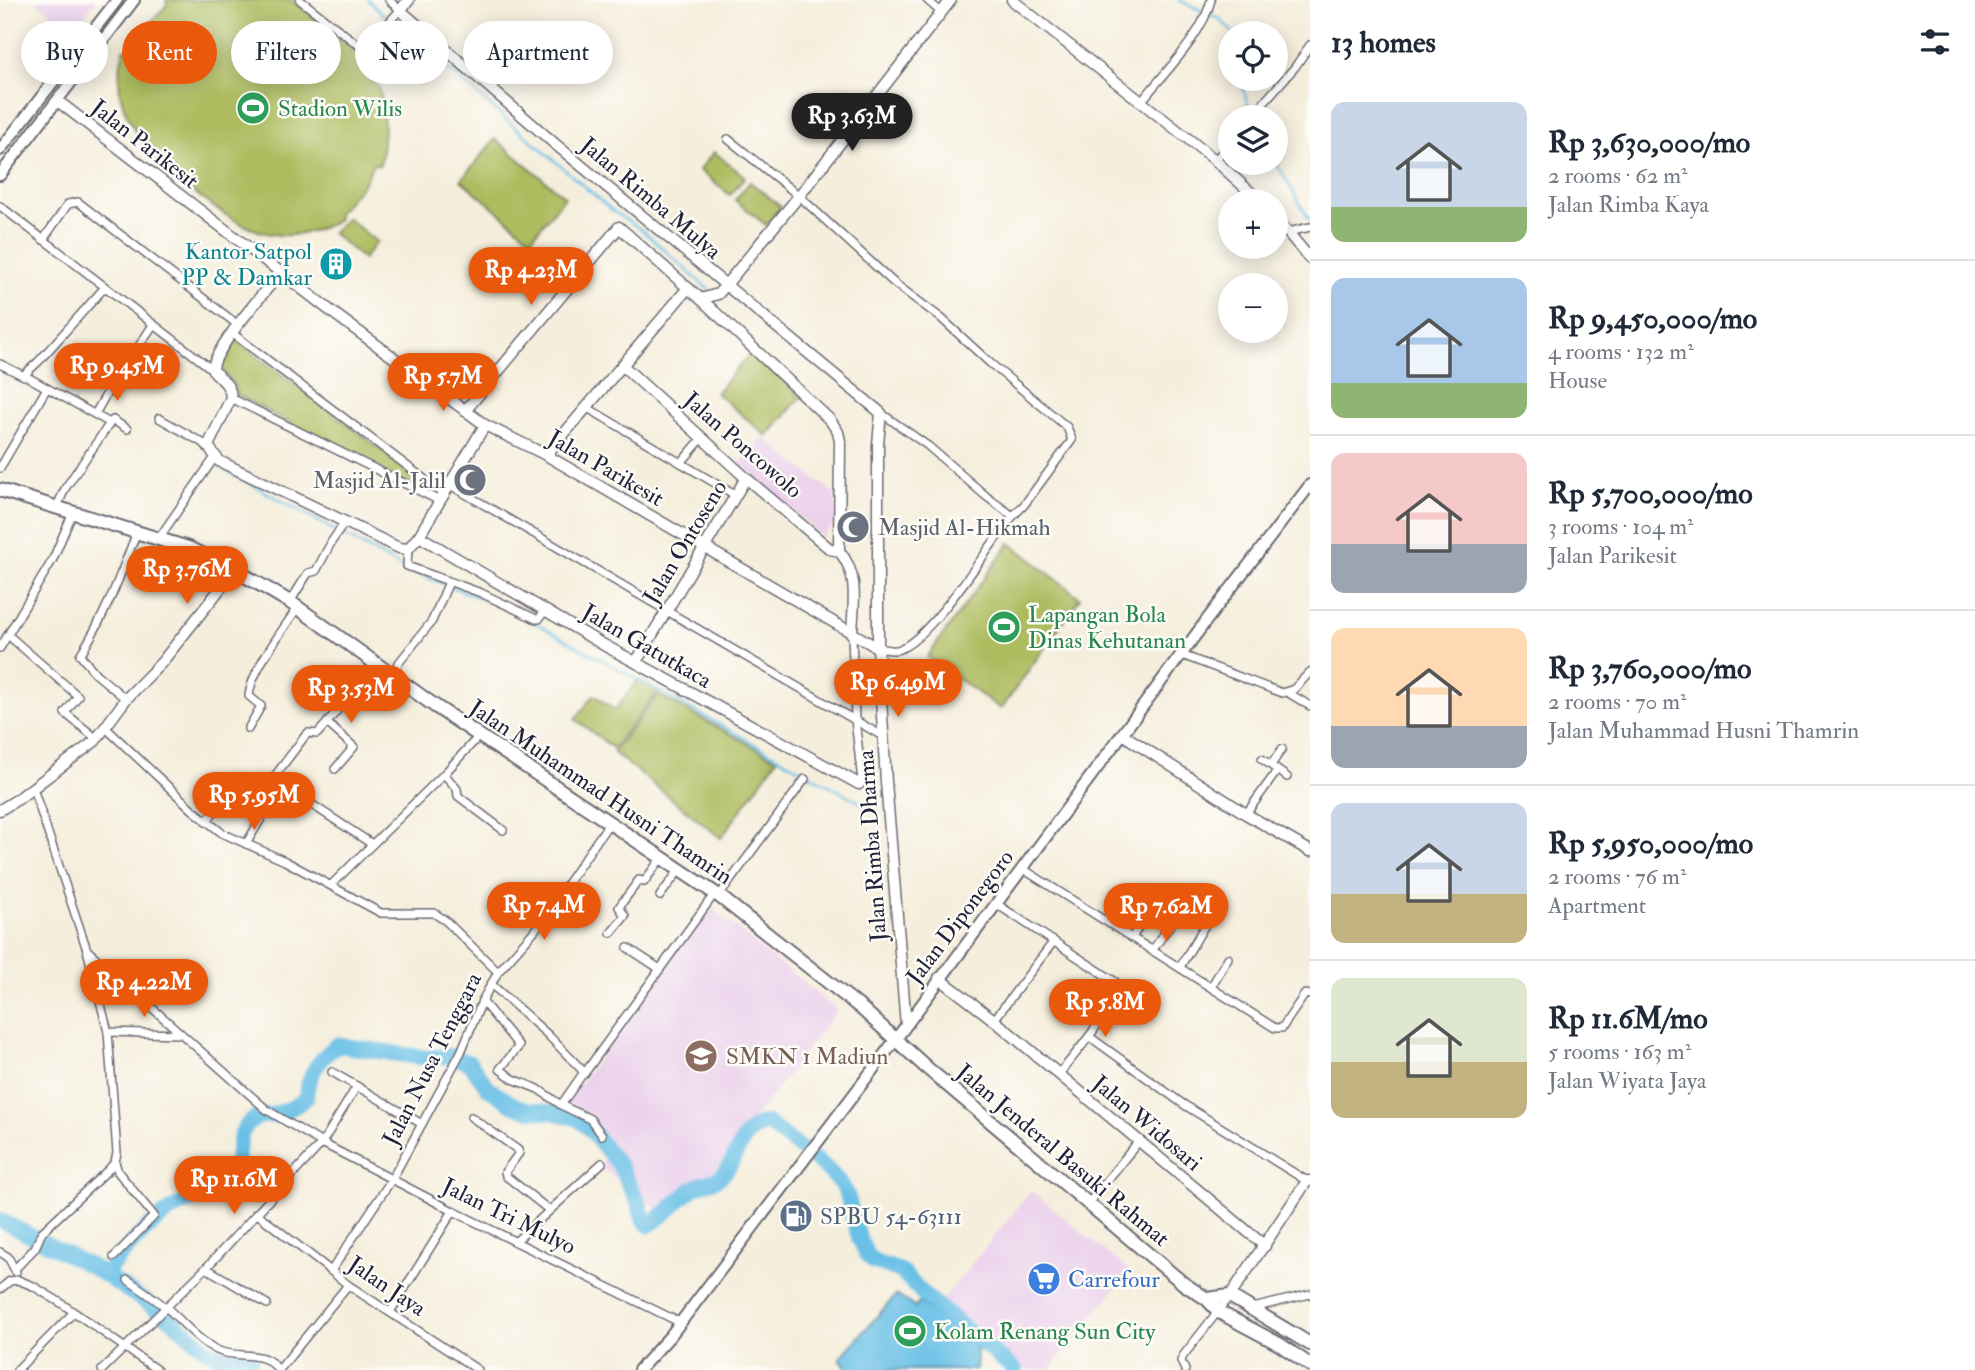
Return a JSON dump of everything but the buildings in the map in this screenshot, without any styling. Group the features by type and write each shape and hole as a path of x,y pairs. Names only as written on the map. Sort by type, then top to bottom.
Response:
{"highway":[{"name":"Jalan Muhammad Husni Thamrin","path":"0,490 138,531 200,553 235,569 294,605 479,736 717,894 896,1039"},
{"name":"Jalan Jenderal Basuki Rahmat","path":"896,1039 1184,1284 1207,1298 1219,1312 1279,1344 1310,1365"},
{"path":"1207,1298 1230,1296 1310,1344"}],"main road":[{"path":"0,150 117,0"},
{"path":"0,175 59,102 134,0"},
{"name":"Jalan Diponegoro","path":"639,1370 680,1322 896,1039 995,903 1310,485"}],"street":[{"path":"300,0 355,42"},
{"path":"389,0 399,10"},
{"path":"390,21 409,0"},
{"path":"927,0 942,13"},
{"path":"701,299 718,294 725,286 799,196 951,0"},
{"path":"1012,0 1216,160 1247,189"},
{"path":"1142,101 1204,19 1211,0"},
{"name":"Jalan Rimba Mulya","path":"399,10 555,144 881,413"},
{"path":"1262,105 1310,44"},
{"name":"Jalan Parikesit","path":"59,102 281,273 485,425 546,455 878,648"},
{"path":"728,139 799,196 894,283 941,318 990,363 1068,427 1072,440 923,632 900,649 893,651 878,648"},
{"path":"43,240 68,204 78,202 442,498"},
{"path":"0,205 213,370 228,385 231,398 208,446"},
{"path":"465,411 619,227 701,299 830,420 838,432 840,442 839,551 848,562 854,579 852,634 855,719 862,781 859,784"},
{"path":"1310,228 1288,232 1310,260"},
{"path":"213,370 214,361 235,329 281,273"},
{"path":"24,376 105,287"},
{"path":"546,455 688,288"},
{"path":"131,358 153,325"},
{"path":"0,363 110,423"},
{"name":"Jalan Poncowolo","path":"622,365 746,478 830,548 839,551"},
{"path":"95,414 115,379"},
{"path":"0,468 47,388"},
{"path":"231,398 442,498"},
{"path":"586,407 735,495"},
{"path":"881,413 928,446 1013,516"},
{"name":"Jalan Rimba Dharma","path":"881,413 878,444 878,648 906,1025"},
{"path":"159,418 208,446 215,457 404,549"},
{"path":"57,506 66,487 110,423 113,420 127,429"},
{"path":"404,549 419,536 485,425"},
{"path":"681,463 703,437"},
{"path":"159,538 215,457"},
{"name":"Jalan Ontoseno","path":"636,662 746,478"},
{"path":"450,485 884,737"},
{"path":"0,648 53,559 73,512"},
{"path":"248,729 261,706 249,696 258,671 308,573 316,571 331,541 345,522"},
{"path":"126,699 96,674 80,655 100,625 138,531"},
{"name":"Jalan Gatutkaca","path":"419,536 636,662 859,784"},
{"path":"404,549 407,566 447,585 481,593 536,619 539,619 545,610"},
{"path":"0,810 97,739 126,699 162,662 235,569"},
{"path":"390,674 432,621 447,585"},
{"path":"8,635 78,696 65,713 97,739"},
{"path":"1182,655 1282,693 1299,685 1310,672"},
{"path":"261,794 305,736 308,733 317,734 375,663"},
{"path":"1287,692 1310,706"},
{"path":"327,723 354,747 335,769"},
{"path":"106,728 206,822 222,833 285,861 381,913 434,913 498,972"},
{"path":"1122,734 1246,814 1310,851"},
{"path":"331,885 479,736"},
{"path":"1271,765 1282,748"},
{"path":"1262,758 1287,777"},
{"path":"1246,814 1278,771"},
{"path":"444,774 457,789 458,796 502,830"},
{"path":"274,777 372,845"},
{"path":"206,822 240,778"},
{"path":"561,1105 660,969 805,779"},
{"path":"33,788 87,950 108,1032 117,1153 115,1162 118,1172 154,1216 114,1257"},
{"path":"246,844 265,812"},
{"name":"Jalan Nusa Tenggara","path":"391,1180 456,1063 482,1001 498,972 535,930 610,822"},
{"path":"611,933 625,916 619,907 639,880 644,882 662,857"},
{"path":"660,896 680,869"},
{"path":"1023,869 1275,1028 1282,1028 1308,994"},
{"path":"995,903 1117,983 1090,1037 1059,1074"},
{"path":"1132,938 1151,905"},
{"path":"1152,951 1180,911"},
{"path":"1180,967 1208,920"},
{"path":"994,1020 1054,940"},
{"path":"628,948 660,969"},
{"name":"Jalan Tri Mulyo","path":"87,950 267,1110 391,1180 680,1322"},
{"path":"1211,987 1228,958"},
{"name":"Jalan Widosari","path":"939,978 994,1020 1265,1246"},
{"path":"491,985 547,1034 584,1075"},
{"path":"482,1001 519,1045 500,1069 513,1079 526,1082 561,1105 590,1119 602,1135"},
{"path":"108,1032 180,1034"},
{"path":"1090,1037 1183,1104 1308,1181 1219,1312 1183,1356 1181,1361 1185,1370"},
{"path":"332,1072 422,1124"},
{"path":"102,1370 206,1268 322,1143 357,1086"},
{"path":"471,1117 518,1150 519,1153 505,1172 506,1177 549,1210"},
{"path":"1088,1203 1138,1142"},
{"path":"15,1269 35,1248 42,1232 115,1162"},
{"path":"515,1242 602,1163"},
{"name":"Jalan Jaya","path":"391,1180 331,1271 348,1285 478,1370"},
{"path":"390,1312 453,1211"},
{"path":"256,1213 331,1271"},
{"path":"0,1252 8,1257 18,1280"},
{"path":"206,1268 267,1304"},
{"path":"0,1289 10,1281 18,1280 33,1286 157,1370"},
{"path":"128,1280 212,1348 231,1354 249,1354 270,1359 279,1370 348,1285"},
{"path":"1252,1308 1310,1294"},
{"path":"17,1370 73,1313"}],"shaded area":[{"path":"35,0 96,0 80,21 61,21"},
{"path":"763,437 836,495 837,520 823,537 739,464"},
{"name":"SMKN 1 Madiun","path":"709,906 837,1010 701,1188 666,1215 601,1168 608,1140 567,1102"},
{"name":"Carrefour","path":"1031,1191 1129,1271 1049,1370 1015,1370 937,1307"}],"green space":[{"name":"Stadion Wilis","path":"166,0 291,0 318,21 231,21 231,84 341,84 341,39 355,50 355,84 376,84 378,87 382,98 384,137 380,165 373,164 364,183 337,214 338,220 297,234 280,235 255,230 200,197 142,141 127,115 120,91 122,58 122,84 217,84 217,21 152,21 167,5"},
{"path":"495,139 565,197 531,239 461,180"},
{"path":"714,152 745,177 730,195 699,170"},
{"path":"750,182 781,207 766,225 735,200"},
{"path":"347,218 377,242 363,259 332,233"},
{"path":"233,338 428,485 424,491 237,395 233,383 217,366"},
{"path":"752,351 801,397 767,436 716,393"},
{"name":"Lapangan Bola Dinas Kehutanan","path":"1010,543 1080,598 1001,709 927,657"},
{"path":"638,680 658,691 613,748 575,719 594,695 615,710"},
{"path":"658,695 777,759 721,838 613,752"}],"water":[{"name":"Kolam Renang Sun City","path":"896,1295 915,1307 920,1302 946,1322 950,1320 958,1327 955,1333 970,1338 977,1351 976,1370 848,1370 840,1358"}],"waterway":[{"path":"368,0 385,16"},
{"path":"1178,0 1222,21"},
{"path":"449,70 614,212 642,230 709,290"},
{"path":"1244,91 1248,105"},
{"path":"1283,175 1310,221"},
{"path":"213,463 403,568 503,607"},
{"path":"524,617 865,805"},
{"path":"104,1275 135,1240 161,1217 230,1175 234,1169 243,1130 258,1117 290,1109 306,1098 315,1068 337,1045 427,1058 450,1056 470,1063 489,1089 514,1105 577,1118 589,1128 619,1165 644,1220 649,1225 697,1186 719,1178 728,1168 745,1137 758,1126 767,1123 826,1168 841,1184 847,1194 859,1238 867,1255 874,1262 901,1271 925,1296 1015,1370"},
{"path":"0,1220 92,1267 167,1316 208,1351 224,1357 251,1358"}],"place":[{"name":"Stadion Wilis","path":"253,108"},
{"name":"Kantor Satpol PP & Damkar","path":"336,264"},
{"name":"Masjid Al-Jalil","path":"470,480"},
{"name":"Masjid Al-Hikmah","path":"853,527"},
{"name":"Lapangan Bola Dinas Kehutanan","path":"1004,627"},
{"name":"SMKN 1 Madiun","path":"701,1056"},
{"name":"SPBU 54-63111","path":"796,1216"},
{"name":"Carrefour","path":"1044,1279"},
{"name":"Kolam Renang Sun City","path":"910,1331"}]}
